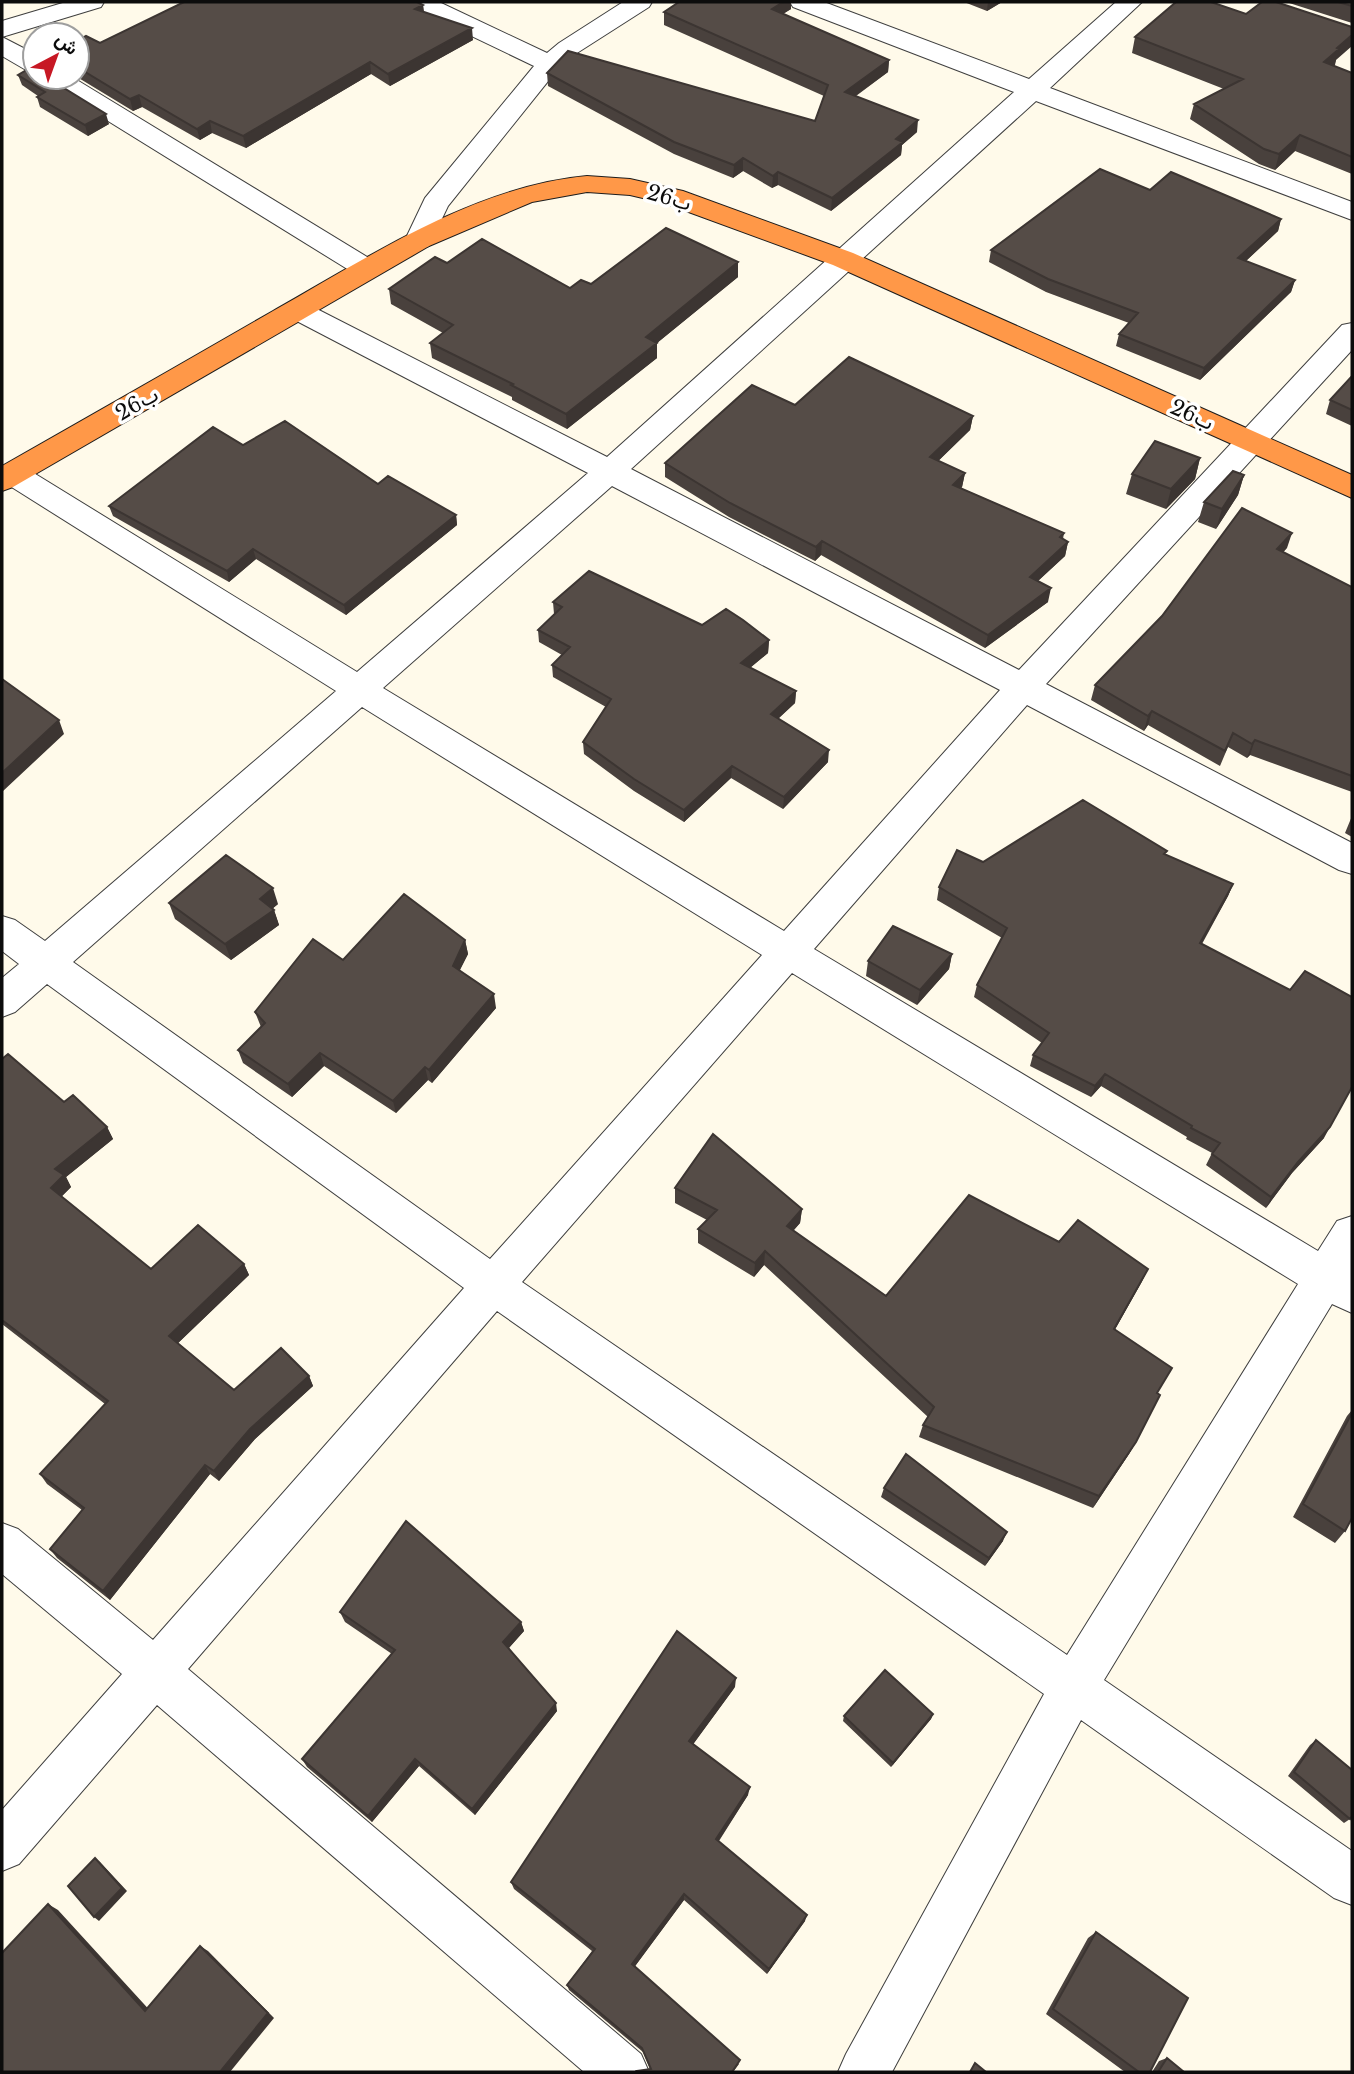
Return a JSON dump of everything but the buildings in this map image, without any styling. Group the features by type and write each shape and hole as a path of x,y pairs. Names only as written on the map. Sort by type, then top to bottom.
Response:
{"highway":[{"name":"26ب","path":"7,477 419,240 523,196 587,184 630,187 673,197 843,259 1352,487"}],"street":[{"path":"2,29 92,2"},
{"path":"420,2 550,64"},
{"path":"419,240 436,204 510,109 550,64 568,48 640,2"},
{"path":"802,2 1352,212"},
{"path":"2,1001 609,472 1130,2"},
{"path":"2,45 21,57"},
{"path":"77,91 367,269"},
{"path":"299,311 1352,860"},
{"path":"2,1847 493,1285 1022,688 1352,332"},
{"path":"7,477 360,688 789,953 1338,1286"},
{"path":"2,931 493,1285 1352,1880"},
{"path":"864,2072 1074,1686 1338,1286 1352,1234"},
{"path":"2,1545 154,1671 623,2072"}]}
